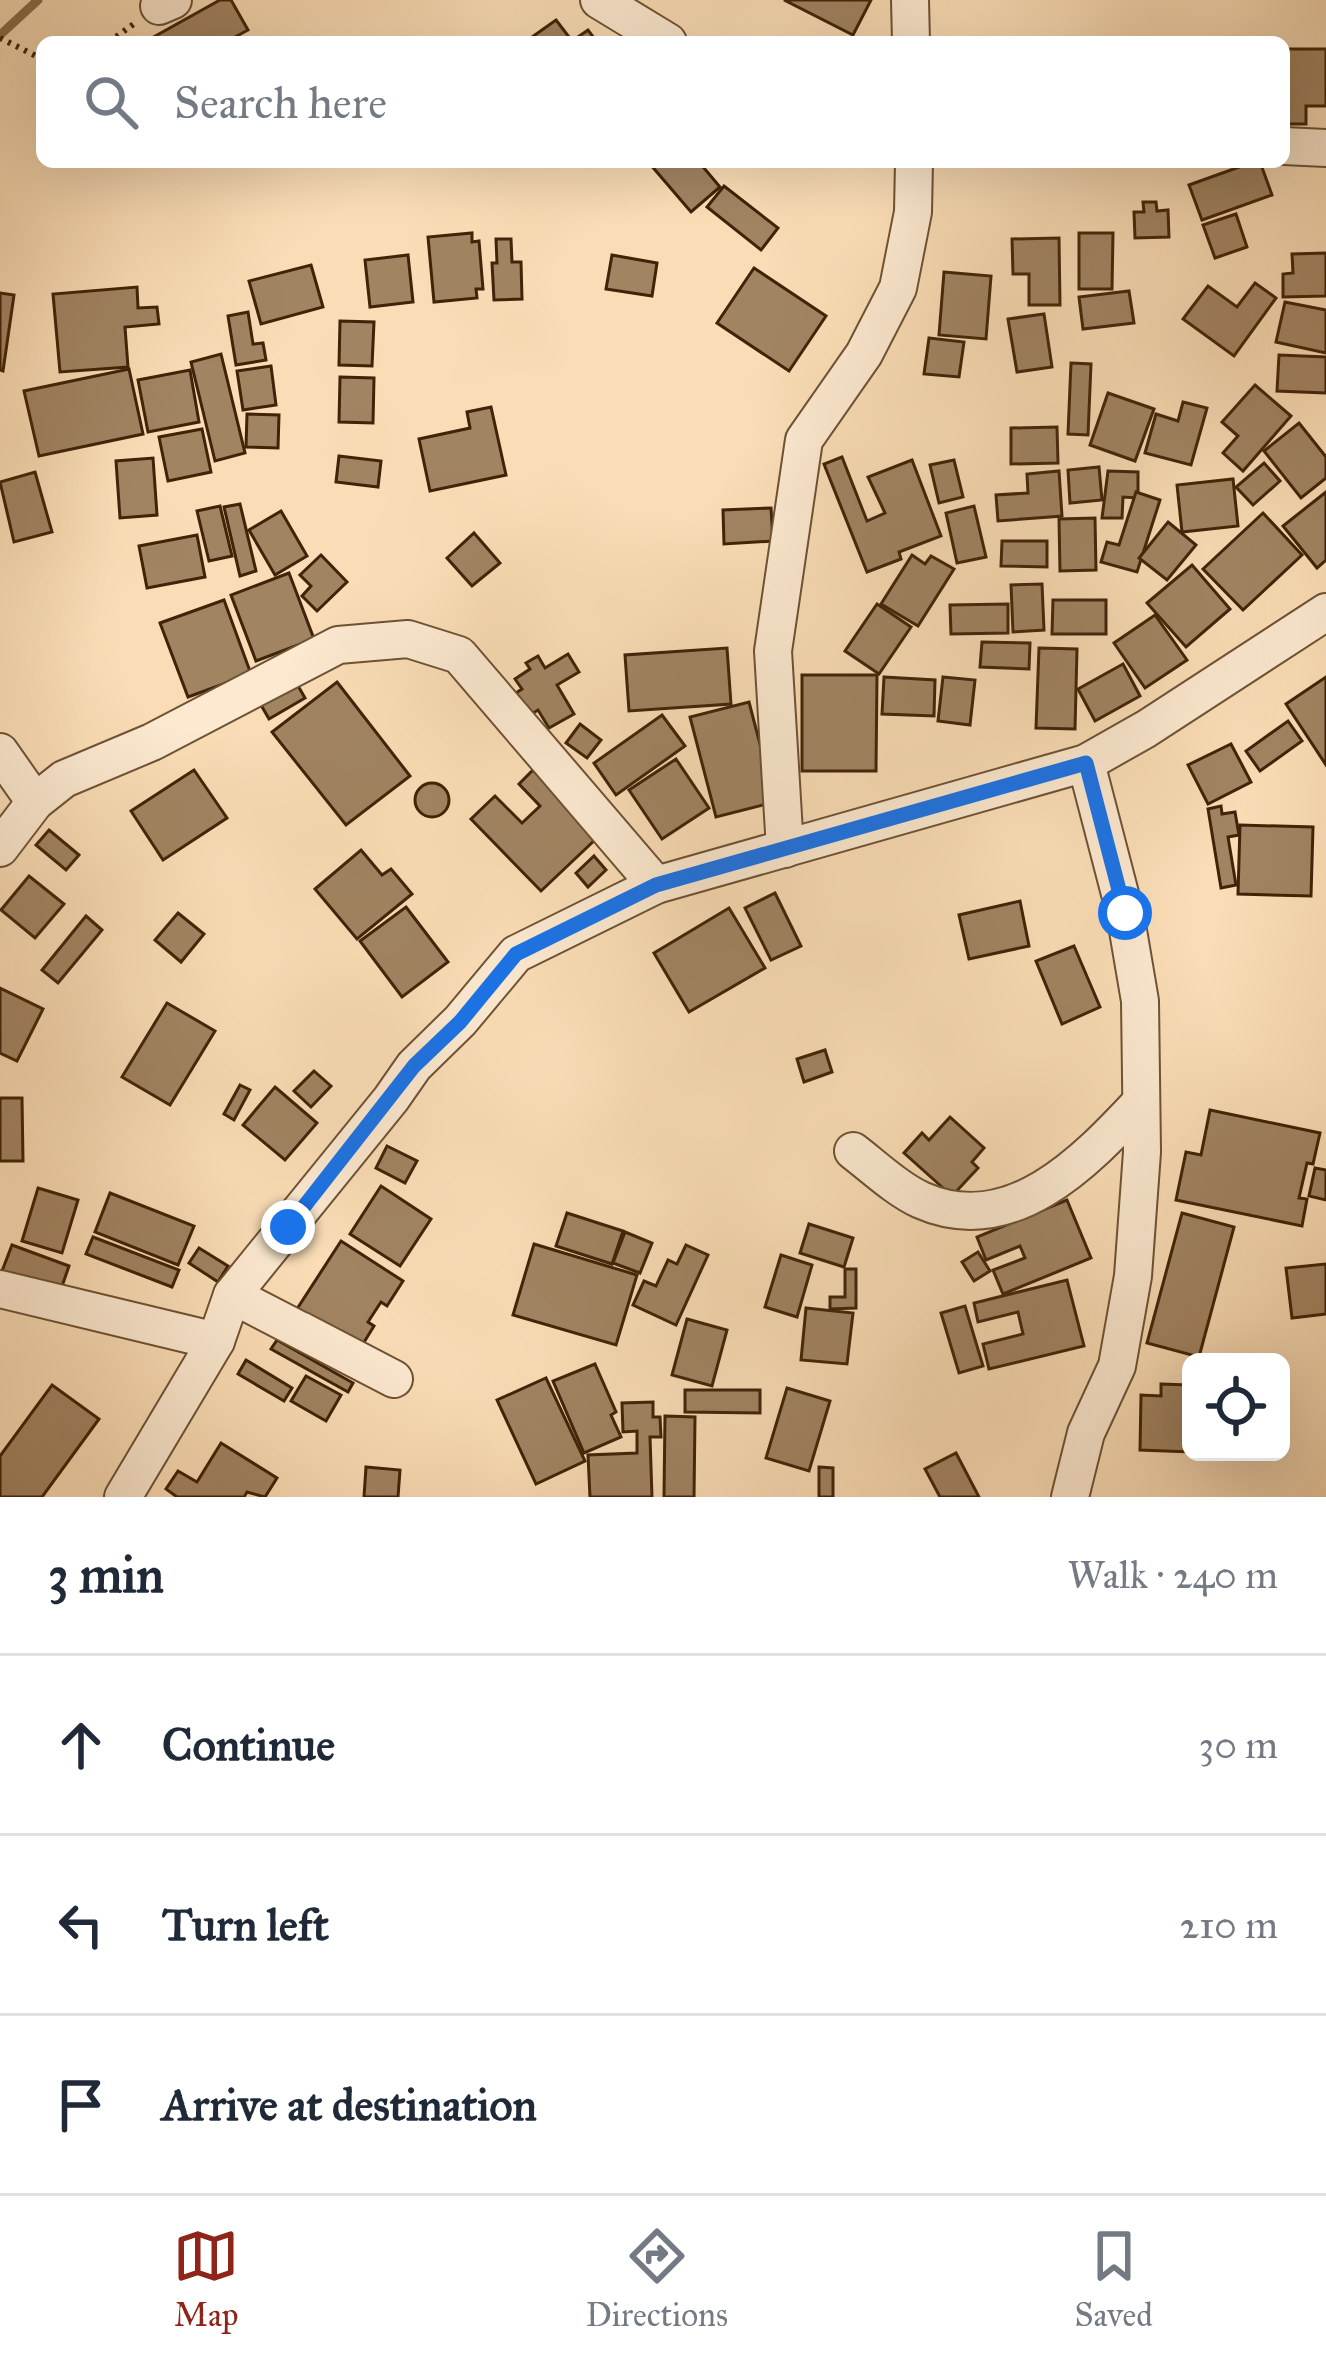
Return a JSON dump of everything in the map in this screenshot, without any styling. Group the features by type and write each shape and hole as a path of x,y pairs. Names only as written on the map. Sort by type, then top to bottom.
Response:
{"street":[{"path":"599,0 658,36"},
{"path":"910,0 911,36"},
{"path":"1290,146 1326,148"},
{"path":"785,848 773,651 804,440 864,354 898,288 913,212 914,168"},
{"path":"123,1497 216,1341 232,1295 414,1066 460,1022 516,954 656,885 1086,763 1146,730 1326,612"},
{"path":"0,848 35,802 64,779 152,742 338,645 407,639 459,655 656,885"},
{"path":"0,752 35,802"},
{"path":"1070,1497 1086,1433 1117,1366 1132,1276 1142,1152 1140,1001 1125,913 1086,763"},
{"path":"853,1151 917,1198 950,1209 985,1212 1015,1205 1084,1162 1141,1102"},
{"path":"0,1289 216,1341"},
{"path":"232,1295 394,1379 300,1330"}],"path":[{"path":"0,38 36,55"}],"building":[{"path":"220,0 231,0 248,30 237,36 155,36"},
{"path":"784,0 871,0 853,35"},
{"path":"556,20 568,36 533,36"},
{"path":"1290,49 1326,49 1326,106 1306,106 1306,124 1290,124"},
{"path":"653,168 704,168 720,187 691,212"},
{"path":"1236,168 1262,168 1272,195 1202,220 1189,185"},
{"path":"724,186 778,228 761,250 707,207"},
{"path":"1143,202 1156,202 1157,211 1168,210 1169,237 1135,238 1134,212 1144,212"},
{"path":"1236,214 1247,247 1215,258 1203,225"},
{"path":"472,233 472,242 479,241 483,289 476,289 477,298 434,302 428,237"},
{"path":"1079,233 1113,233 1112,289 1079,289"},
{"path":"1059,238 1060,305 1029,305 1029,274 1013,274 1012,239"},
{"path":"496,239 511,239 512,262 521,262 522,299 494,300"},
{"path":"1326,253 1326,296 1283,297 1283,274 1293,273 1292,254"},
{"path":"408,255 413,302 370,307 365,260"},
{"path":"612,255 657,263 652,296 606,289"},
{"path":"311,265 323,307 261,324 249,281"},
{"path":"754,268 826,316 789,371 717,323"},
{"path":"944,272 991,276 986,339 939,335"},
{"path":"1255,283 1276,298 1234,356 1183,319 1208,286 1237,307"},
{"path":"137,287 138,308 157,307 159,324 125,327 128,367 60,372 53,294"},
{"path":"1129,291 1134,323 1083,329 1079,297"},
{"path":"0,293 14,295 3,371 0,370"},
{"path":"1285,302 1326,310 1326,353 1276,342"},
{"path":"248,312 253,344 263,343 266,360 236,365 228,316"},
{"path":"1044,314 1052,367 1017,372 1008,319"},
{"path":"340,321 374,322 372,366 339,365"},
{"path":"929,338 964,342 959,377 924,374"},
{"path":"221,354 245,453 215,461 191,362"},
{"path":"1279,355 1326,357 1326,393 1277,391"},
{"path":"1071,363 1091,364 1088,435 1068,434"},
{"path":"271,366 276,405 243,410 237,371"},
{"path":"129,369 143,434 39,456 24,391"},
{"path":"190,370 199,422 148,432 138,380"},
{"path":"340,377 374,378 373,423 339,422"},
{"path":"1255,385 1291,416 1243,471 1223,453 1238,436 1222,422"},
{"path":"1108,393 1154,409 1135,461 1090,445"},
{"path":"1183,402 1207,408 1191,465 1145,453 1156,414 1178,421"},
{"path":"491,407 506,475 430,491 419,439 470,428 467,412"},
{"path":"247,414 279,415 278,448 246,447"},
{"path":"1299,423 1326,457 1326,478 1301,498 1264,451"},
{"path":"1057,427 1058,463 1011,464 1011,428"},
{"path":"202,429 211,472 168,481 159,437"},
{"path":"339,456 381,461 378,487 336,482"},
{"path":"842,457 867,521 885,513 868,477 912,460 941,536 899,552 901,559 867,572 824,464"},
{"path":"153,458 157,515 120,518 116,461"},
{"path":"954,460 963,497 939,503 930,465"},
{"path":"1264,463 1280,481 1253,505 1236,487"},
{"path":"1099,467 1102,500 1070,503 1068,470"},
{"path":"1059,471 1062,516 998,521 996,495 1028,493 1027,474"},
{"path":"1108,471 1138,472 1138,498 1123,497 1122,518 1102,518"},
{"path":"35,472 52,532 14,542 0,482"},
{"path":"1233,479 1238,526 1182,532 1177,485"},
{"path":"1136,492 1160,500 1137,572 1101,562 1107,542 1119,545"},
{"path":"1326,492 1326,560 1317,568 1283,526"},
{"path":"240,504 256,571 240,576 224,507"},
{"path":"220,506 232,556 209,561 197,511"},
{"path":"974,506 986,557 957,563 946,513"},
{"path":"771,508 773,541 724,544 723,510"},
{"path":"281,511 307,556 275,575 249,530"},
{"path":"1263,513 1302,555 1243,610 1203,569"},
{"path":"1095,518 1096,570 1060,571 1059,519"},
{"path":"1168,522 1196,545 1167,580 1139,558"},
{"path":"474,533 500,563 472,586 447,558"},
{"path":"197,535 205,577 147,588 139,546"},
{"path":"1002,541 1047,541 1047,567 1001,566"},
{"path":"321,555 347,582 317,611 302,596 311,586 300,575"},
{"path":"912,555 925,564 931,556 954,569 918,626 881,604"},
{"path":"1192,565 1230,609 1186,647 1147,603"},
{"path":"289,573 314,639 256,661 231,595"},
{"path":"1042,584 1044,630 1013,632 1011,585"},
{"path":"224,600 251,674 188,697 160,623"},
{"path":"1053,600 1106,600 1106,634 1052,634"},
{"path":"877,604 911,627 879,674 845,651"},
{"path":"1008,604 1008,633 951,634 950,605"},
{"path":"1155,615 1187,660 1145,688 1114,643"},
{"path":"982,642 1030,643 1029,669 980,667"},
{"path":"727,648 731,704 629,711 625,655"},
{"path":"1039,648 1077,649 1075,729 1036,728"},
{"path":"568,654 579,672 557,685 574,714 549,728 538,710 530,715 516,693 522,689 515,679 538,656 545,668"},
{"path":"1123,664 1140,696 1095,721 1078,689"},
{"path":"802,675 877,675 876,771 802,771"},
{"path":"884,677 935,680 934,716 882,714"},
{"path":"943,677 975,680 970,725 938,721"},
{"path":"1326,677 1326,765 1286,704"},
{"path":"337,682 410,776 346,825 272,732"},
{"path":"297,684 305,698 269,719 261,705"},
{"path":"749,702 775,802 716,817 690,717"},
{"path":"662,715 685,746 616,795 594,763"},
{"path":"1288,721 1302,741 1260,771 1246,751"},
{"path":"580,724 601,740 587,758 566,743"},
{"path":"1231,744 1251,782 1208,804 1188,765"},
{"path":"676,759 709,808 662,839 629,790"},
{"path":"194,770 227,818 163,860 131,811"},
{"path":"533,770 598,837 541,891 471,819 495,796 522,823 540,806 519,784"},
{"path":"432,783 444,788 449,800 444,812 432,817 420,812 415,800 420,788"},
{"path":"1221,806 1222,814 1235,812 1239,835 1228,837 1236,885 1221,888 1208,809"},
{"path":"1240,825 1313,827 1311,896 1238,894"},
{"path":"49,830 79,855 66,870 36,845"},
{"path":"361,850 382,875 391,869 412,894 357,939 315,889"},
{"path":"594,856 606,870 588,887 576,873"},
{"path":"29,876 64,904 35,938 1,910"},
{"path":"775,893 801,946 771,960 745,908"},
{"path":"1020,901 1029,946 969,959 959,915"},
{"path":"406,907 448,962 402,997 360,941"},
{"path":"729,908 765,968 689,1012 654,953"},
{"path":"178,913 204,934 181,962 155,940"},
{"path":"86,916 102,930 58,983 42,970"},
{"path":"1074,946 1100,1007 1062,1024 1036,961"},
{"path":"0,988 43,1009 17,1061 0,1053"},
{"path":"167,1003 215,1031 170,1105 122,1077"},
{"path":"825,1050 832,1072 804,1082 797,1059"},
{"path":"314,1071 331,1086 311,1107 294,1091"},
{"path":"240,1085 250,1090 234,1120 224,1114"},
{"path":"275,1087 317,1123 285,1160 243,1125"},
{"path":"0,1098 22,1098 23,1161 0,1161"},
{"path":"1210,1110 1320,1133 1299,1198 1307,1199 1302,1226 1176,1200 1186,1152 1201,1155"},
{"path":"950,1117 984,1148 972,1162 978,1168 952,1196 904,1153 922,1133 929,1140"},
{"path":"387,1146 417,1161 405,1183 376,1168"},
{"path":"1315,1168 1326,1170 1326,1200 1309,1196"},
{"path":"381,1186 431,1219 400,1266 350,1234"},
{"path":"38,1188 78,1200 62,1253 22,1241"},
{"path":"110,1193 194,1226 178,1265 95,1232"},
{"path":"1067,1200 1091,1258 1003,1294 993,1270 1025,1258 1020,1246 986,1260 977,1237"},
{"path":"567,1213 623,1231 612,1264 556,1246"},
{"path":"1182,1213 1234,1227 1200,1353 1147,1343"},
{"path":"809,1224 853,1238 844,1267 800,1253"},
{"path":"625,1232 652,1243 640,1273 613,1263"},
{"path":"93,1237 179,1270 172,1287 86,1254"},
{"path":"341,1241 403,1281 387,1306 381,1302 368,1322 374,1326 358,1352 295,1312"},
{"path":"534,1244 637,1275 616,1345 513,1315"},
{"path":"12,1245 69,1266 60,1292 2,1271"},
{"path":"686,1245 708,1255 676,1325 633,1305 644,1281 656,1286 668,1260 677,1264"},
{"path":"199,1248 228,1266 218,1282 189,1263"},
{"path":"978,1252 990,1271 974,1281 962,1262"},
{"path":"781,1255 812,1265 797,1317 765,1307"},
{"path":"1326,1264 1326,1314 1292,1318 1286,1268"},
{"path":"845,1269 856,1269 856,1308 830,1309 830,1297 845,1297"},
{"path":"1067,1280 1084,1346 989,1369 983,1344 1023,1334 1018,1312 978,1322 974,1303"},
{"path":"965,1306 983,1366 959,1373 941,1313"},
{"path":"806,1308 853,1313 847,1364 801,1360"},
{"path":"687,1319 727,1330 712,1386 672,1375"},
{"path":"277,1340 353,1383 348,1392 271,1349"},
{"path":"246,1360 292,1388 284,1401 238,1374"},
{"path":"595,1364 616,1412 611,1415 621,1437 584,1453 553,1381"},
{"path":"306,1376 341,1395 326,1421 291,1401"},
{"path":"546,1378 585,1461 536,1484 497,1400"},
{"path":"1161,1384 1182,1385 1182,1452 1140,1450 1141,1395 1161,1396"},
{"path":"52,1385 99,1419 42,1497 0,1497 0,1456"},
{"path":"787,1388 830,1401 809,1471 766,1458"},
{"path":"685,1390 760,1390 760,1413 685,1412"},
{"path":"653,1402 661,1437 650,1437 652,1497 590,1497 588,1455 637,1453 637,1431 623,1432 622,1403"},
{"path":"665,1416 695,1417 694,1497 664,1497"},
{"path":"221,1443 277,1478 265,1497 247,1492 244,1497 177,1497 166,1489 178,1471 197,1482"},
{"path":"956,1453 979,1497 940,1497 925,1469"},
{"path":"366,1467 400,1470 398,1497 364,1497"},
{"path":"819,1467 833,1468 833,1497 819,1497"}],"waterway":[{"path":"0,35 38,0"}],"route":[{"path":"288,1227 414,1066 460,1022 516,954 656,885 1086,763 1125,913"}]}
